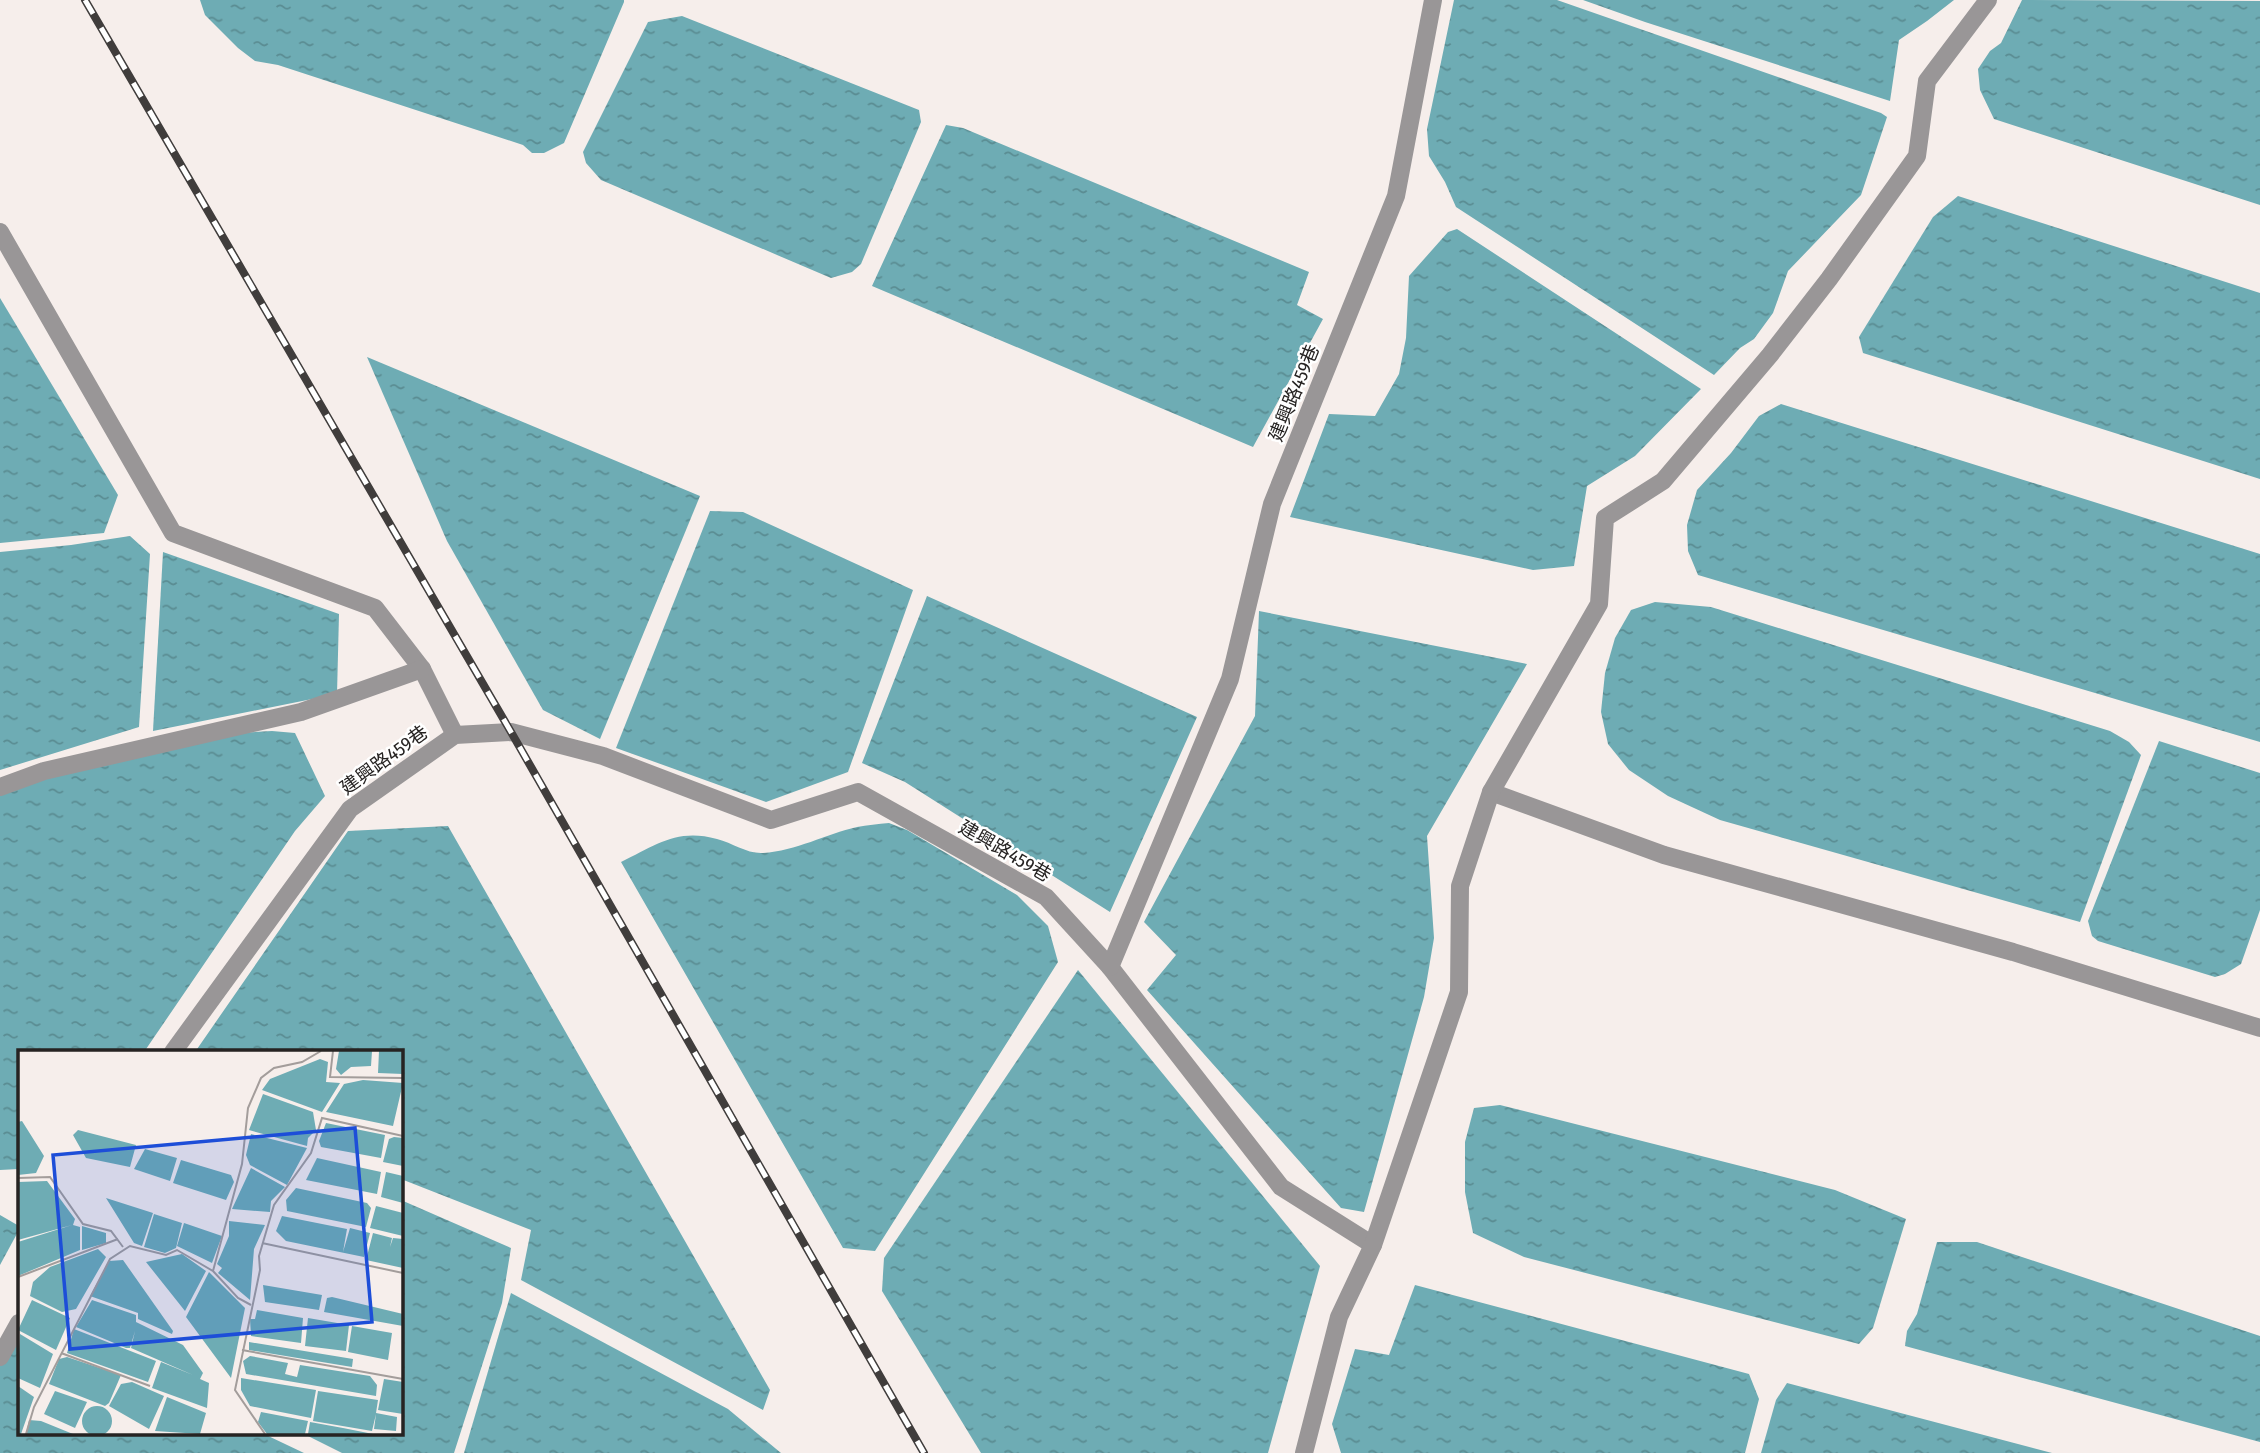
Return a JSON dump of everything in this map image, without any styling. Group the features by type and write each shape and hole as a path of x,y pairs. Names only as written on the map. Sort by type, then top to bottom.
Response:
{"lane":[{"name":"建興路459巷","path":"174,1050 350,809 455,735 511,732 603,756 771,820 858,792 1045,897 1110,967 1230,679 1272,504 1396,196 1433,0"},
{"path":"1304,1453 1339,1317 1373,1245 1459,992 1460,886 1492,792 1599,604 1605,518 1664,481 1770,355 1829,279 1917,156 1927,81 1988,0"},
{"path":"0,232 173,533 375,608 422,669 455,735"},
{"path":"0,787 44,771 300,712 422,669"},
{"path":"1492,792 1664,855 2013,952 2260,1028"},
{"path":"1110,967 1281,1186 1373,1245"},
{"path":"0,1357 18,1325"}],"water":[{"path":"200,0 624,2 564,143 544,153 532,153 523,145 278,65 255,61 205,15"},
{"path":"1454,0 1557,0 1887,117 1861,195 1788,271 1773,313 1754,339 1740,348 1714,375 1456,207 1429,156 1427,129"},
{"path":"1583,0 1954,0 1899,40 1890,101"},
{"path":"2022,0 2260,1 2260,205 1994,119 1980,90 1978,69 1990,51 2001,43"},
{"path":"682,16 919,110 921,122 861,264 852,272 831,278 601,180 586,163 583,152 648,22"},
{"path":"946,125 963,128 1309,272 1297,305 1323,319 1253,447 872,286"},
{"path":"1958,196 2260,293 2260,479 1863,353 1859,337 1933,217"},
{"path":"1457,229 1701,389 1635,456 1587,486 1574,566 1533,570 1290,517 1329,414 1375,416 1399,374 1406,338 1409,276 1448,232"},
{"path":"0,298 118,495 104,533 0,543"},
{"path":"367,357 700,496 600,739 543,710 447,541"},
{"path":"1781,404 2260,554 2260,742 1698,575 1688,551 1687,525 1697,490 1731,453 1759,416"},
{"path":"710,511 743,512 913,590 848,772 766,802 616,748"},
{"path":"130,536 150,554 139,727 0,770 0,552"},
{"path":"163,552 339,614 337,694 153,731"},
{"path":"927,596 1197,717 1110,912 905,782 862,763"},
{"path":"1655,602 1711,607 2110,731 2129,742 2141,755 2080,922 1720,820 1668,796 1629,770 1608,744 1601,712 1605,673 1615,638 1631,610"},
{"path":"1259,611 1527,664 1427,836 1434,938 1424,997 1364,1212 1341,1208 1147,990 1176,955 1144,922 1255,716"},
{"path":"236,733 295,733 325,796 295,831 145,1050 18,1050 18,1169 0,1170 0,793 95,761"},
{"path":"2159,741 2260,773 2260,910 2241,964 2215,977 2098,941 2092,936 2088,921"},
{"path":"889,823 907,830 1017,895 1048,926 1058,962 875,1251 843,1248 621,862 656,844 678,837 703,836 751,852 763,853 787,849 857,827"},
{"path":"448,826 770,1390 763,1410 521,1280 531,1230 402,1179 402,1050 196,1050 348,831"},
{"path":"1078,970 1320,1266 1268,1453 981,1453 882,1291 884,1258"},
{"path":"1500,1105 1835,1190 1906,1219 1873,1328 1859,1344 1524,1257 1473,1233 1465,1192 1465,1142 1474,1108"},
{"path":"402,1200 511,1248 502,1303 454,1453 342,1453 308,1436 402,1436"},
{"path":"0,1215 18,1225 18,1232 0,1265"},
{"path":"1937,1242 1977,1242 2260,1336 2260,1442 1905,1346 1907,1331 1917,1314"},
{"path":"1415,1285 1749,1374 1759,1399 1745,1453 1341,1453 1332,1424 1355,1349 1389,1355"},
{"path":"511,1293 728,1409 781,1453 464,1453"},
{"path":"18,1323 18,1436 268,1436 304,1453 0,1453 0,1356"},
{"path":"1787,1383 2052,1453 1761,1453 1776,1400"}],"railway":[{"path":"85,0 511,732 924,1453"}]}
